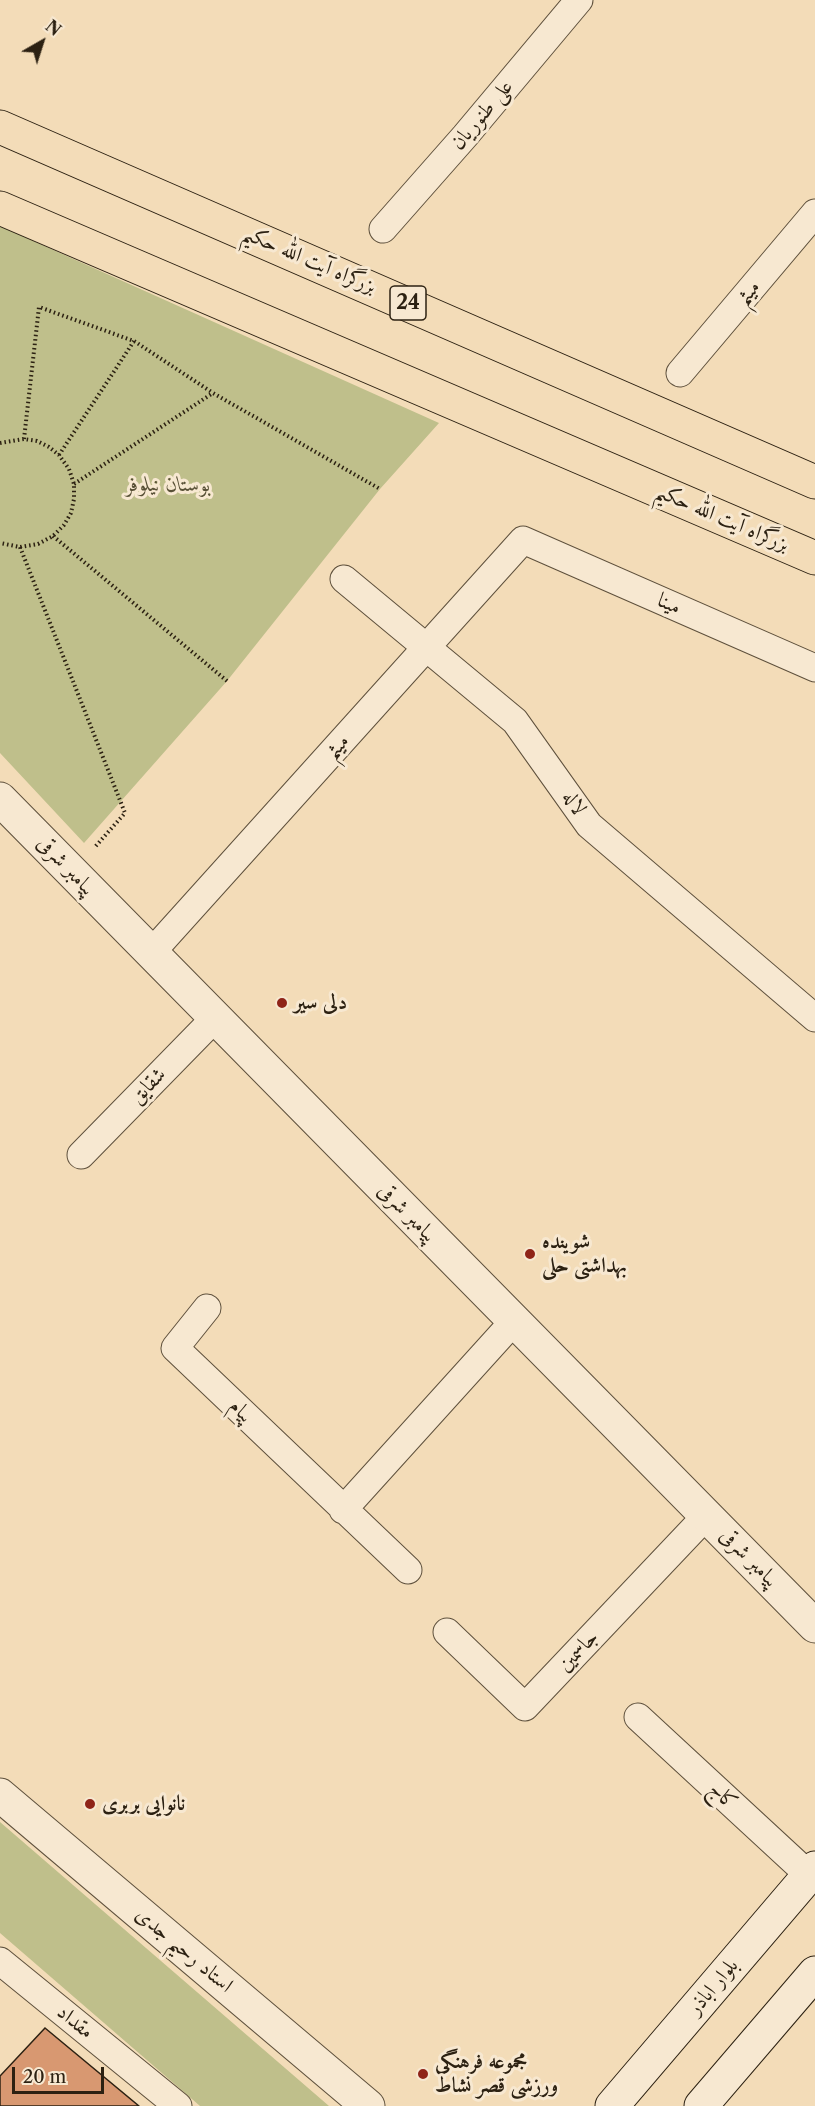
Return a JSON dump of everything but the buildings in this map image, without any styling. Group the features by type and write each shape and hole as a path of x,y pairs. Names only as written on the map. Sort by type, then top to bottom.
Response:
{"highway":[{"name":"بزرگراه آیت الله حکیم","path":"0,127 815,482"},
{"name":"بزرگراه آیت الله حکیم","path":"0,208 815,558"}],"street":[{"name":"علی طنوریان","path":"383,229 465,136 579,0"},
{"name":"میثم","path":"680,373 815,213"},
{"name":"میثم","path":"151,953 523,540"},
{"name":"مینا","path":"523,540 815,668"},
{"name":"لاله","path":"344,579 515,721 589,825 815,1018"},
{"name":"پیامبر شرقی","path":"0,799 815,1626"},
{"name":"شقایق","path":"81,1155 215,1018"},
{"name":"پیام","path":"207,1308 175,1348 343,1510 408,1569"},
{"path":"343,1510 514,1321"},
{"name":"جاسمین","path":"447,1632 525,1707 706,1516"},
{"name":"کاج","path":"638,1717 812,1871"},
{"name":"استاد رحیم جدی","path":"0,1795 368,2106"},
{"name":"بلوار اباذر","path":"612,2106 812,1871"},
{"name":"مقداد","path":"0,1961 178,2106"},
{"path":"701,2106 815,1973"}],"path":[{"path":"24,439 39,308 134,341 213,393 380,489"},
{"path":"59,455 134,341"},
{"path":"74,484 213,393"},
{"path":"0,443 24,439 37,441 49,447 59,455 69,469 74,484 71,513 64,525 53,536 38,544 21,547 0,543"},
{"path":"53,536 227,681"},
{"path":"21,547 125,813 73,873"}],"green space":[{"name":"بوستان نیلوفر","path":"0,226 439,423 380,489 227,681 84,843 0,753"},
{"path":"0,1822 329,2106 200,2106 0,1933"}],"place":[{"name":"دلی سیر","path":"282,1003"},
{"name":"شوینده بهداشتی حلی","path":"530,1254"},
{"name":"نانوایی بربری","path":"90,1804"},
{"name":"مجموعه فرهنگی ورزشی قصر نشاط","path":"423,2074"}]}
